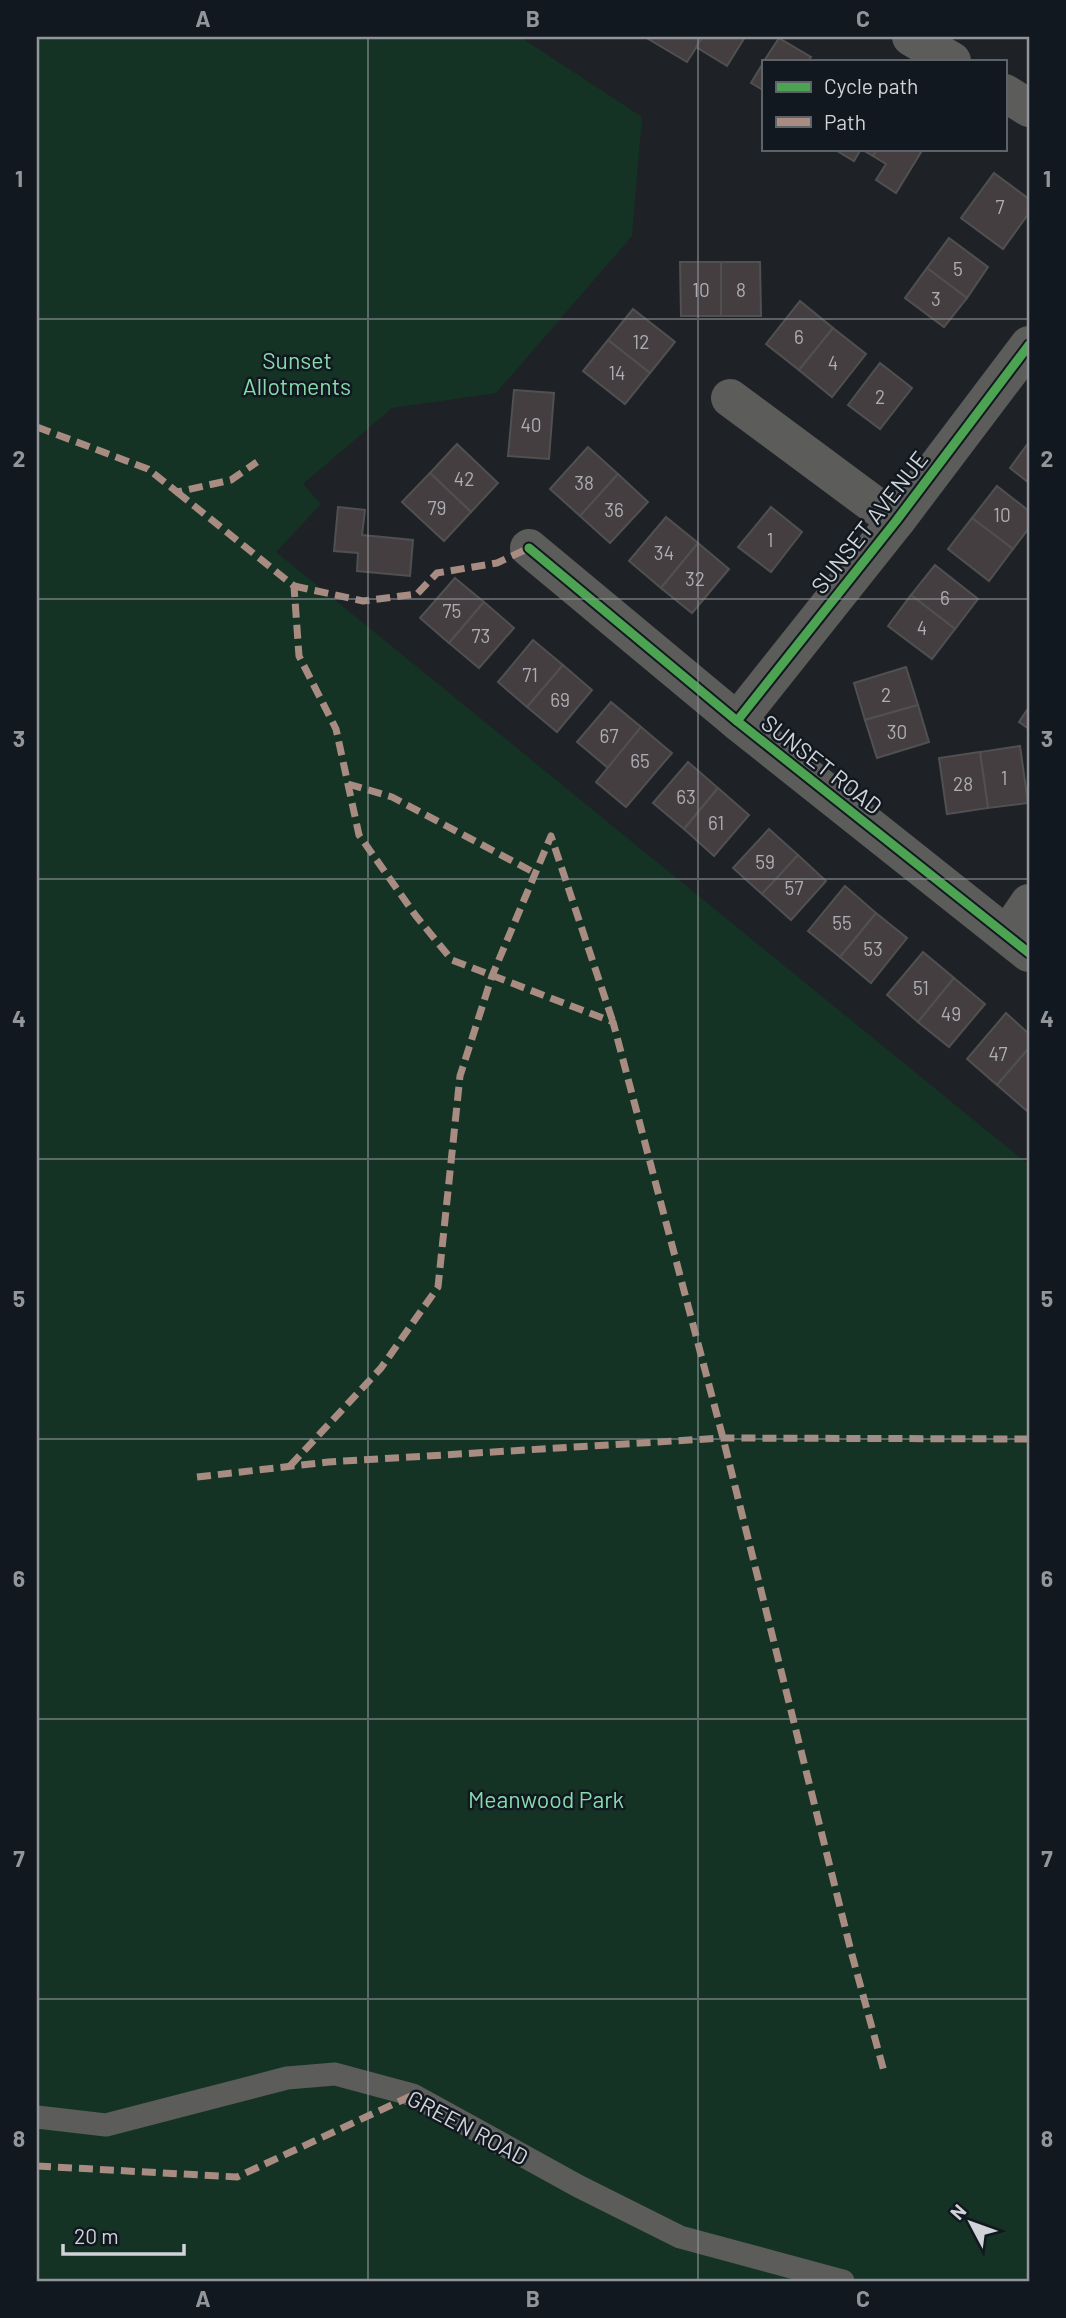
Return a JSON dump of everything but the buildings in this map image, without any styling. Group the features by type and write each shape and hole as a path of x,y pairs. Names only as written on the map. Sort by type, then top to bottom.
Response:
{"street":[{"path":"911,37 950,60"},
{"path":"1006,94 1029,108"},
{"name":"SUNSET AVENUE","path":"737,721 896,520 1022,369"},
{"path":"730,398 896,520"},
{"name":"SUNSET ROAD","path":"529,548 737,721 1018,944"},
{"path":"1018,944 1029,904"}],"lane":[{"name":"GREEN ROAD","path":"37,2117 106,2124 287,2078 335,2074 413,2095 578,2186 680,2237 843,2281"}],"green space":[{"name":"Meanwood Park","path":"37,37 520,37 642,117 632,236 496,393 392,408 303,484 321,504 276,552 1029,1165 1029,2281 37,2281"}],"marked path":[{"path":"37,427 148,469 177,492 231,480 257,462"},
{"path":"177,492 294,586 299,656 336,729 359,835 416,916 452,960 613,1022 723,1438 852,1955 885,2075"},
{"path":"294,586 363,601 417,594 437,573 497,563 529,548"},
{"path":"348,784 392,797 535,873"},
{"path":"290,1466 381,1368 438,1287 460,1076 492,976 551,836 613,1022"},
{"path":"197,1477 328,1462 723,1438 1029,1439"},
{"path":"37,2166 237,2177 413,2095"}],"cycle path":[{"path":"737,721 896,521 1029,345"},
{"path":"529,548 737,721 1029,953"}],"park label":[{"name":"Sunset Allotments","path":"297,373"}]}
